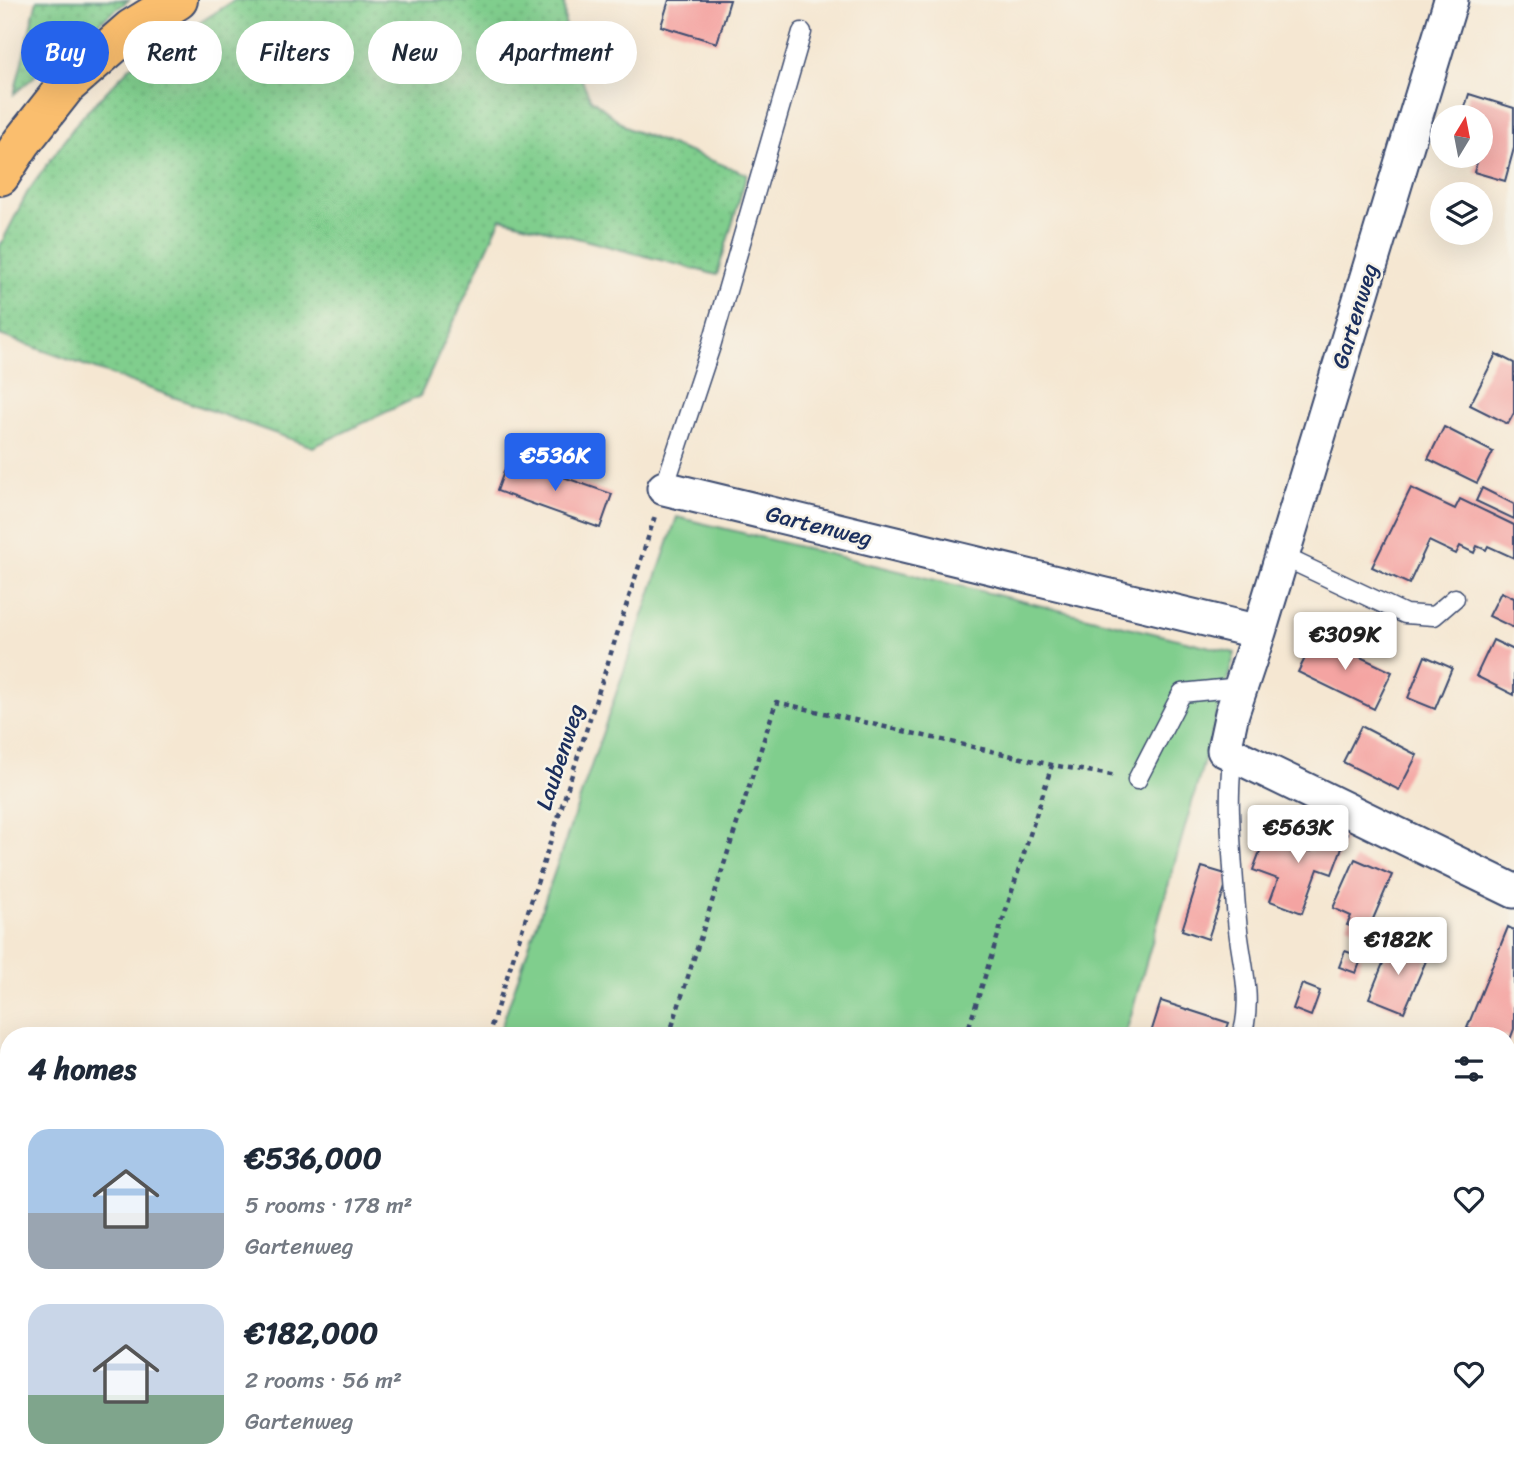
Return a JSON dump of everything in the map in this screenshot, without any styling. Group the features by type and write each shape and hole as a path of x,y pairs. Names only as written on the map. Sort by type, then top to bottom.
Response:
{"highway":[{"path":"0,176 22,142 66,86 131,29 178,0"}],"street":[{"name":"Gartenweg","path":"1232,754 1224,750 1232,713 1451,0"},
{"name":"Gartenweg","path":"664,488 1259,632"},
{"path":"1232,754 1514,891"}],"lane":[{"path":"664,488 711,346 802,32"},
{"path":"1282,556 1405,614 1434,616 1455,598"},
{"path":"1136,779 1182,692 1240,687"},
{"path":"1232,754 1230,810 1239,947 1247,984 1245,1027"}],"path":[{"name":"Laubenweg","path":"491,1027 664,488"},
{"path":"671,1027 776,702 1052,765 1136,779"},
{"path":"968,1027 1052,765"}],"green space":[{"path":"37,0 129,0 101,21 32,21"},
{"path":"235,0 564,0 565,21 476,21 476,84 584,84 590,98 629,129 747,174 717,275 501,218 420,396 313,447 0,335 0,246 27,193 79,120 123,74 123,84 222,84 222,21 202,21"},
{"path":"21,65 21,84 26,84 14,94"},
{"path":"677,517 1235,653 1128,1027 501,1027"}],"building":[{"path":"669,0 730,0 717,43 661,26"},
{"path":"1469,94 1514,108 1514,148 1505,181 1474,172 1475,168 1493,168 1493,105 1466,105"},
{"path":"1496,354 1514,363 1514,413 1508,424 1470,405"},
{"path":"1444,427 1493,452 1477,483 1428,459"},
{"path":"509,458 612,494 600,528 497,491"},
{"path":"1411,488 1455,509 1460,499 1514,525 1514,558 1488,546 1486,550 1477,546 1474,553 1460,546 1456,554 1429,541 1409,584 1372,567"},
{"path":"1482,488 1514,504 1514,519 1476,501"},
{"path":"1501,592 1514,598 1514,628 1489,616"},
{"path":"1316,636 1392,672 1374,709 1298,672"},
{"path":"1493,640 1514,650 1514,695 1476,676"},
{"path":"1425,656 1452,668 1435,709 1408,698"},
{"path":"1361,726 1417,755 1399,790 1343,762"},
{"path":"1321,824 1347,834 1332,874 1318,869 1302,913 1270,901 1278,879 1253,870 1266,835 1311,851"},
{"path":"1355,859 1392,875 1367,933 1347,925 1351,916 1333,908"},
{"path":"1202,867 1229,875 1208,939 1182,930"},
{"path":"1508,927 1514,930 1514,1027 1467,1027"},
{"path":"1392,941 1428,956 1404,1012 1369,998"},
{"path":"1345,951 1362,957 1356,973 1339,967"},
{"path":"1302,984 1320,991 1311,1016 1293,1009"},
{"path":"1161,1001 1229,1023 1227,1027 1153,1027"}]}
